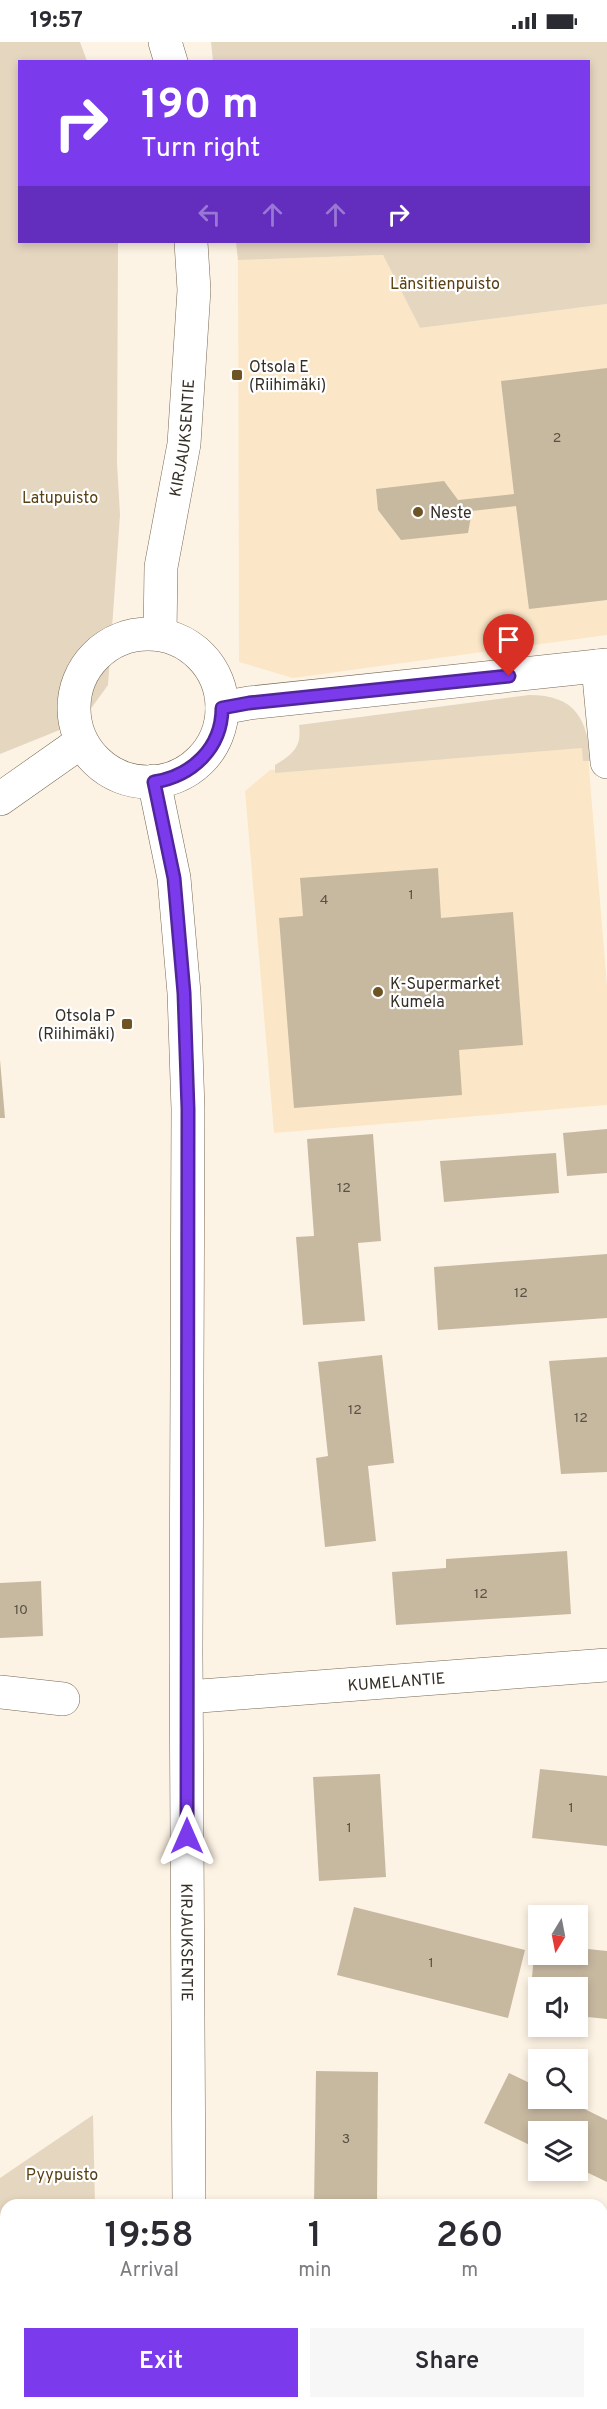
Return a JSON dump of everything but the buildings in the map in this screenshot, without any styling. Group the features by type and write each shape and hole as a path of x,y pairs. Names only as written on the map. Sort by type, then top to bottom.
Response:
{"street":[{"path":"165,42 170,60"},
{"name":"KIRJAUKSENTIE","path":"160,634 161,567 184,444 194,290 191,243"},
{"path":"136,634 160,634 182,641 201,655 215,674 222,697 222,708 222,720 215,742 201,761 182,775 154,782 137,782 114,774 95,761 81,742 74,720 74,697 81,674 95,655 114,641 136,634"},
{"path":"222,708 249,703 603,665 607,762"},
{"path":"0,799 81,742"},
{"name":"KIRJAUKSENTIE","path":"154,782 174,878 184,993 188,1098 189,2199"},
{"name":"KUMELANTIE","path":"187,1697 607,1665"},
{"path":"0,1692 63,1699"}],"shaded area":[{"path":"383,255 420,328 607,304 607,635 293,678 239,662 238,260"},
{"path":"587,744 607,986 607,1105 274,1133 245,791 270,770"}],"green space":[{"name":"Latupuisto","path":"0,42 80,42 87,60 18,60 18,243 118,243 117,463 120,515 108,685 82,721 0,754"},
{"name":"Länsitienpuisto","path":"211,42 607,42 607,304 420,328 383,255 238,260 236,243 590,243 590,60 213,60"},
{"path":"529,695 558,699 576,712 586,733 591,761 583,761 582,748 275,773 275,765 295,749 300,733 299,725"},
{"name":"Pyypuisto","path":"93,2115 95,2199 0,2199 0,2178"}],"place":[{"name":"Otsola E (Riihimäki)","path":"237,375"},
{"name":"Neste","path":"418,512"},
{"name":"K-Supermarket Kumela","path":"378,992"},
{"name":"Otsola P (Riihimäki)","path":"127,1024"}],"route":[{"path":"187,1836 188,1109 184,993 174,878 154,782 182,775 201,761 215,742 222,720 222,708 249,703 316,698 509,676"}]}
